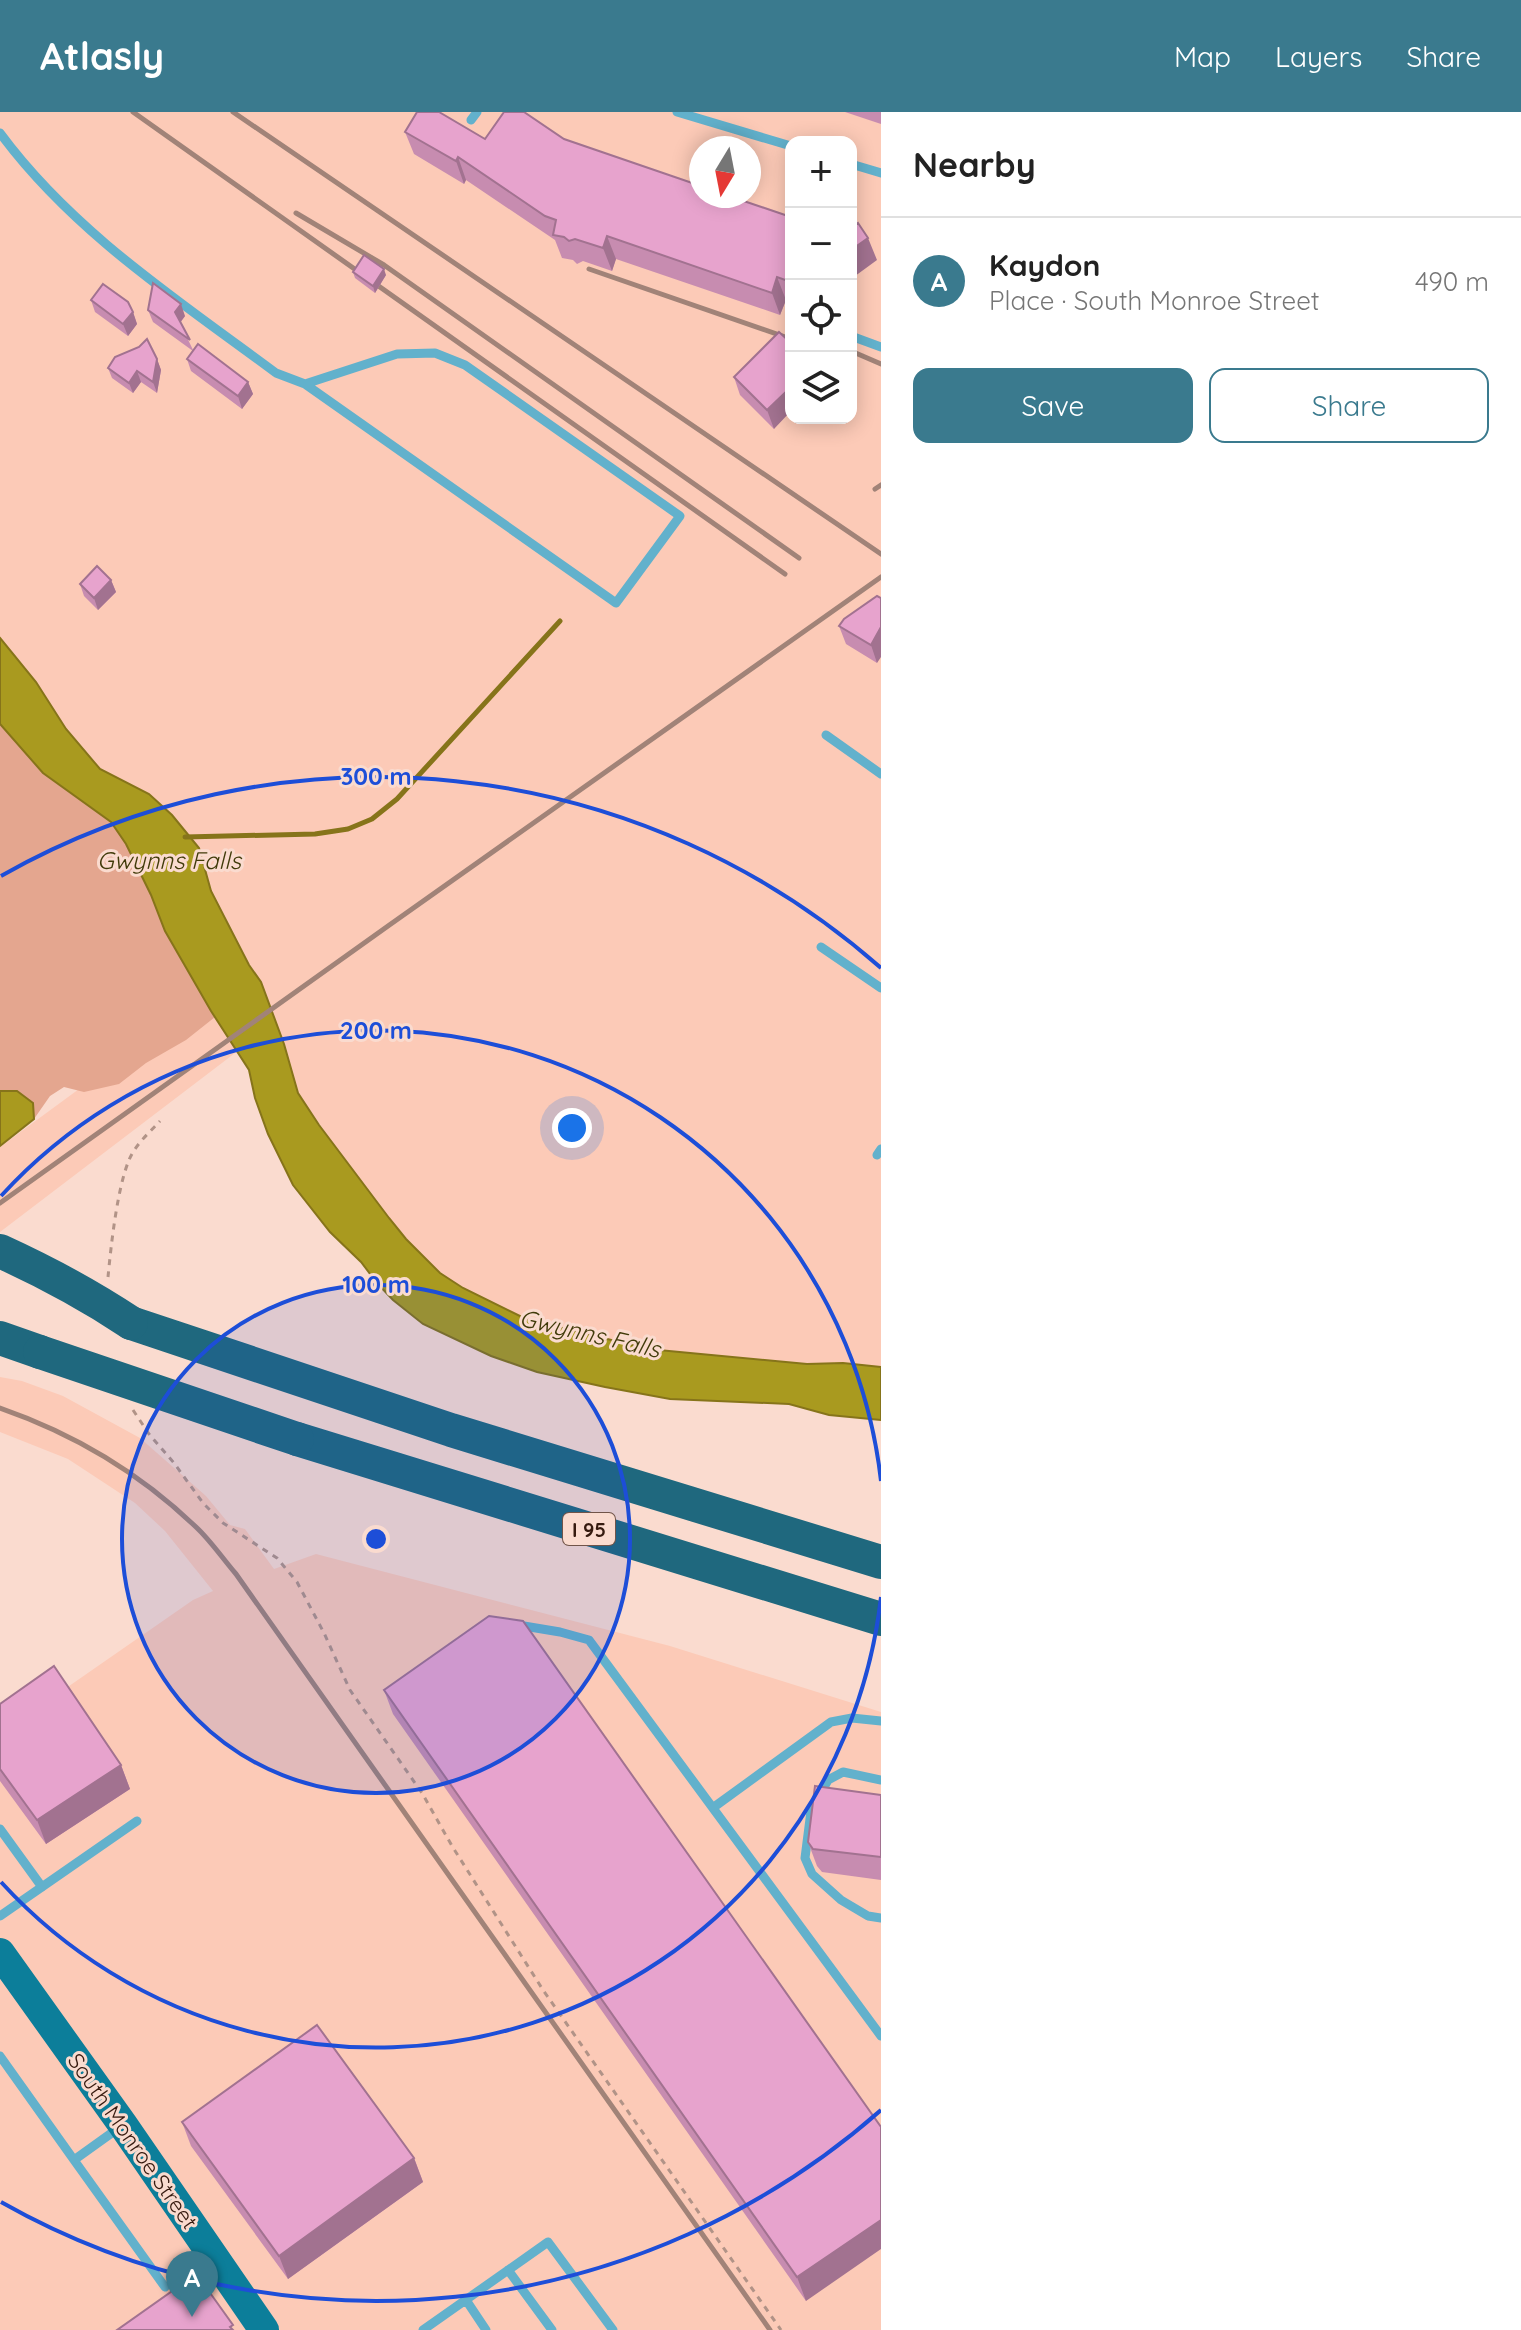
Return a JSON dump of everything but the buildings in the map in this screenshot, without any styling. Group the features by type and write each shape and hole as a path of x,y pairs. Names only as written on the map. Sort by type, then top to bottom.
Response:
{"highway":[{"path":"0,1251 62,1280 131,1323"},
{"name":"I 95","path":"0,1275 131,1323 451,1430 881,1562"},
{"name":"I 95","path":"0,1340 297,1439 881,1619"}],"main road":[{"name":"South Monroe Street","path":"0,1953 264,2330"}],"lane":[{"path":"677,112 785,144"},
{"path":"0,133 62,206 118,255 276,373 305,384 616,603 680,516 465,365 435,353 397,354 305,384"},
{"path":"857,166 881,173"},
{"path":"857,338 881,347"},
{"path":"826,735 881,774"},
{"path":"821,947 881,988"},
{"path":"516,1625 589,1640 881,2036"},
{"path":"714,1807 831,1722 852,1718 881,1721"},
{"path":"881,1780 843,1772 828,1780 811,1811 805,1858 812,1874 841,1900 868,1916 881,1918"},
{"path":"0,1916 137,1821"},
{"path":"0,1829 42,1887"},
{"path":"0,2056 165,2287"},
{"path":"74,2160 123,2125"},
{"path":"423,2330 548,2242 613,2330"},
{"path":"508,2270 552,2330"},
{"path":"466,2300 486,2330"}],"path":[{"path":"108,1276 129,1159 160,1121"},
{"path":"132,1409 203,1503 223,1523 277,1558 297,1582 350,1690 422,1793 543,1990 781,2330"}],"shaded area":[{"path":"0,112 881,112 881,1367 843,1363 807,1364 648,1349 526,1319 463,1288 440,1273 406,1239 360,1182 298,1093 284,1045 239,1050 0,1232 0,1147 248,965 211,891 199,848 172,815 149,794 100,769 66,729 36,682 0,638"},
{"path":"0,724 43,773 111,822 126,844 165,931 215,1017 119,1084 84,1092 64,1087 50,1096 34,1119 33,1103 17,1091 0,1091"},
{"path":"0,1377 22,1381 63,1396 140,1438 206,1496 230,1525 245,1529 274,1569 316,1554 670,1646 881,1712 881,2330 0,2330 0,1734 193,1600 213,1591 165,1531 135,1503 68,1459 0,1432"}],"water":[{"name":"Gwynns Falls","path":"0,638 36,682 66,729 100,769 149,794 172,815 199,848 211,891 261,982 298,1093 389,1218 440,1273 526,1319 648,1349 807,1364 843,1363 881,1367 881,1420 829,1415 789,1404 670,1399 537,1372 491,1356 423,1324 393,1300 330,1232 293,1185 268,1134 249,1070 165,931 126,844 111,822 43,773 0,724"},
{"path":"0,1091 17,1091 33,1103 34,1119 0,1146"}],"waterway":[{"path":"185,837 315,834 348,829 372,819 397,799 560,621"}],"railway":[{"path":"133,112 785,574"},
{"path":"233,112 881,554"},
{"path":"296,213 384,265 799,558"},
{"path":"589,269 785,337"},
{"path":"853,352 881,364"},
{"path":"875,489 881,485"},
{"path":"0,1203 881,577"},
{"path":"0,1408 54,1430 129,1472 174,1507 212,1544 770,2330"}],"place":[{"name":"Kaydon","path":"192,2317"}]}
